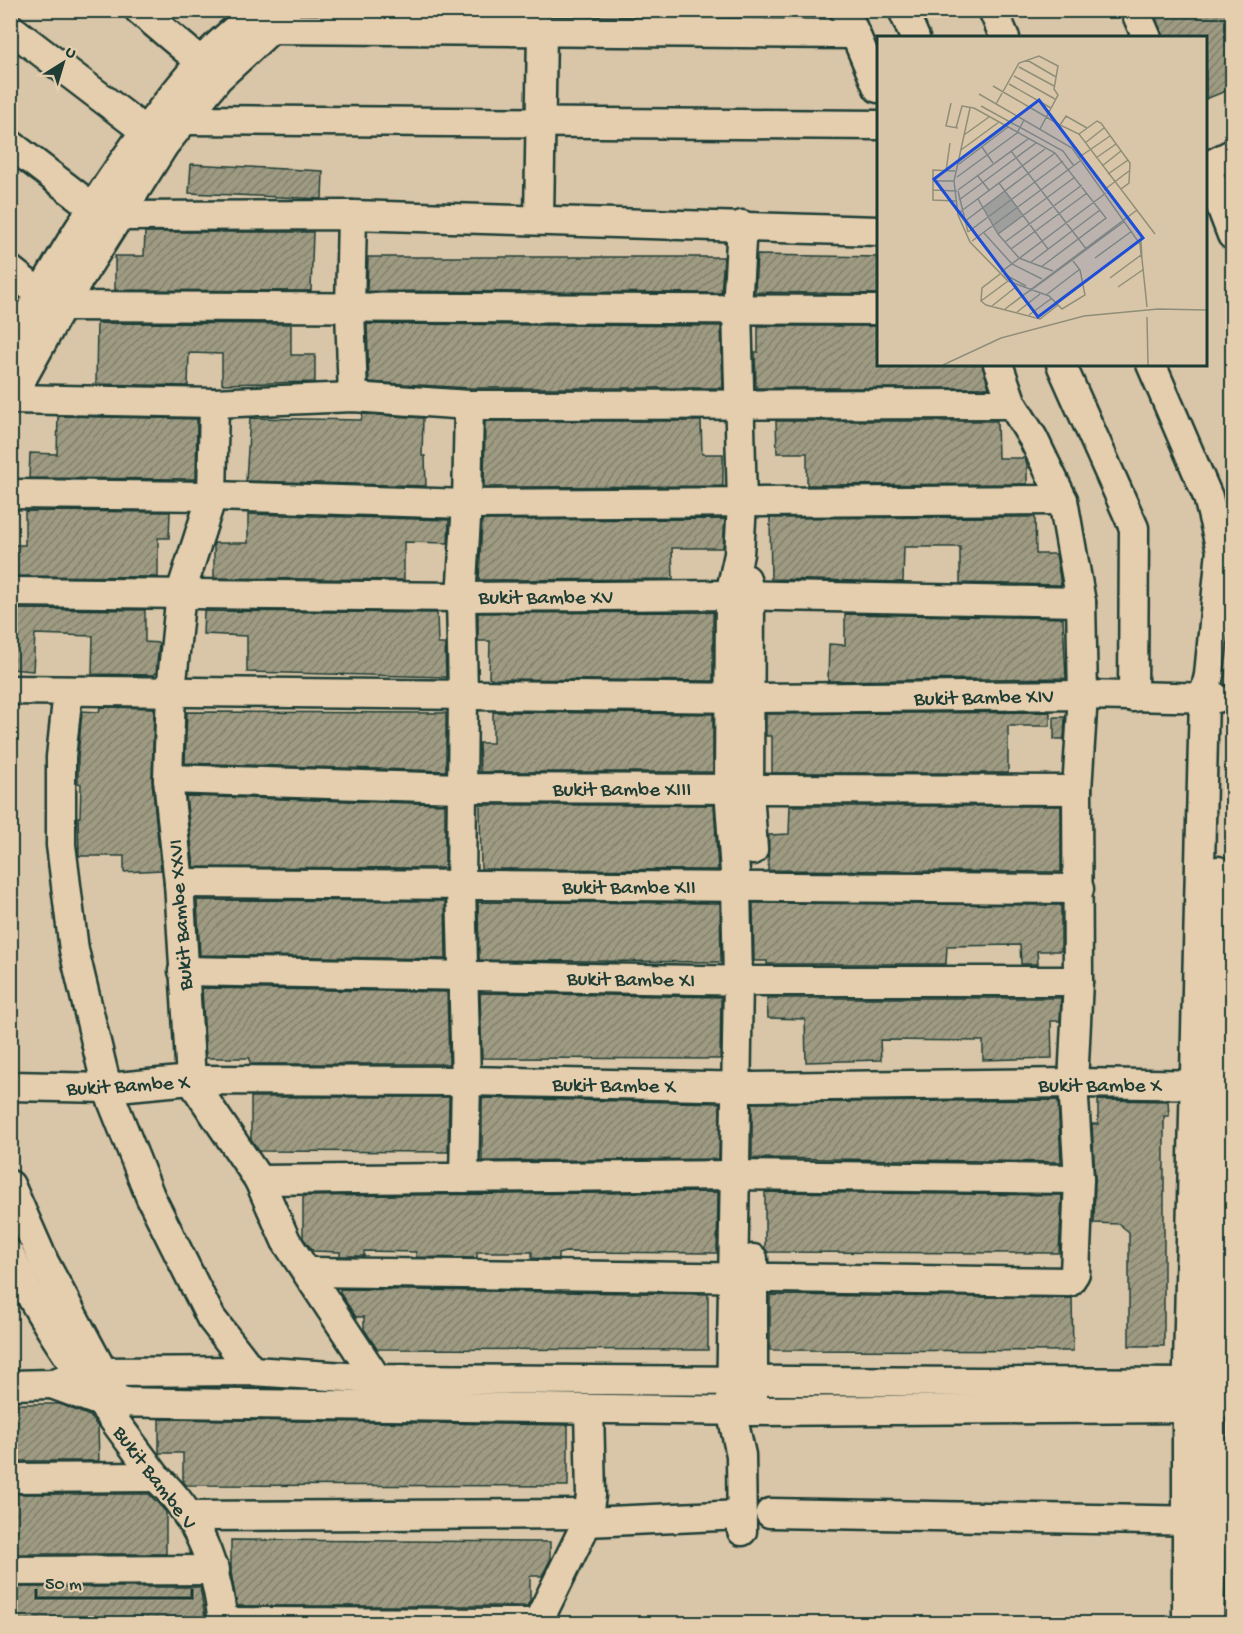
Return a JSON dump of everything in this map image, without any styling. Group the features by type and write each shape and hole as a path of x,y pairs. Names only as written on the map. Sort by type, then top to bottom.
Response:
{"street":[{"path":"139,10 201,62"},
{"path":"903,10 914,36"},
{"path":"993,10 1004,36"},
{"path":"1135,10 1146,36"},
{"path":"10,348 51,300 108,216 164,145 218,78 273,16"},
{"path":"108,216 145,131 201,62 273,16 542,31 850,22 877,83"},
{"path":"10,28 145,131"},
{"path":"539,219 542,31"},
{"path":"184,120 877,125"},
{"path":"10,144 108,216 352,215 742,225 877,231"},
{"path":"1207,167 1233,154"},
{"path":"1207,170 1233,235"},
{"path":"352,215 350,310 352,397"},
{"path":"742,225 736,308 741,504 739,789 745,887 747,980 741,1455 752,1520"},
{"path":"10,270 51,300 350,310 736,308 877,310"},
{"path":"51,300 11,400 214,403 352,397 469,405 1012,404"},
{"path":"309,1272 1069,1282 1074,1273 1079,1179 1073,1083 1078,981 1077,790 1083,695 1081,602 1063,500 1033,438 1012,404 999,366"},
{"path":"1062,366 1134,528 1133,697"},
{"path":"1152,366 1208,497 1221,550 1215,679 1207,1085 1210,1394 1187,1623"},
{"name":"Bukit Bambe XXVI","path":"191,1080 178,883 168,779 171,691 181,592 212,496 214,403"},
{"path":"464,1178 466,1081 461,788 464,695 460,597 467,504 469,405"},
{"path":"10,494 212,496 467,504 741,504 1063,500"},
{"name":"Bukit Bambe XV","path":"10,592 181,592 460,597 740,596 1081,602"},
{"path":"1207,1085 1226,1050 1215,679"},
{"name":"Bukit Bambe XIV","path":"10,690 741,698 1083,695 1133,697 1215,679"},
{"path":"68,691 60,757 62,845 74,950 108,1088 150,1196 211,1318 252,1371"},
{"name":"Bukit Bambe XIII","path":"168,779 461,788 1077,790"},
{"name":"Bukit Bambe XII","path":"178,883 461,887 1079,889"},
{"name":"Bukit Bambe XI","path":"183,971 747,980 1078,981"},
{"path":"191,1080 259,1180 286,1240 377,1379"},
{"name":"Bukit Bambe X","path":"10,1086 108,1088 191,1080 466,1081 745,1087 1073,1083 1207,1085"},
{"path":"259,1180 744,1175 1079,1179"},
{"path":"10,1185 92,1373"},
{"path":"10,1255 16,1281 92,1373"},
{"path":"10,1385 52,1384 92,1373 252,1371 377,1379 742,1380 1210,1394"},
{"name":"Bukit Bambe V","path":"92,1373 156,1477 169,1489 188,1516 215,1570 223,1623"},
{"path":"52,1384 110,1403 588,1410 742,1411 1210,1394"},
{"path":"223,1623 537,1623 588,1518 591,1495 588,1410"},
{"path":"10,1478 156,1477"},
{"path":"188,1516 1199,1521"},
{"path":"1199,1521 1209,1623"},
{"path":"10,1571 215,1570"}],"building":[{"path":"1153,10 1227,10 1233,24 1233,88 1207,99 1207,36 1162,36"},
{"path":"191,164 323,171 322,199 189,193"},
{"path":"145,232 313,232 311,291 115,290 115,256 144,256"},
{"path":"757,255 877,257 877,294 755,292"},
{"path":"368,257 724,257 721,293 367,291"},
{"path":"97,323 291,324 291,355 315,355 315,382 222,384 222,354 189,353 188,386 96,384"},
{"path":"367,324 721,326 723,388 470,388 369,382"},
{"path":"758,326 877,326 877,366 983,366 989,388 756,388 755,352 758,352"},
{"path":"363,414 423,418 422,456 425,456 426,486 246,481 250,418 361,420"},
{"path":"58,416 197,419 196,479 29,478 30,453 57,454"},
{"path":"485,421 701,421 702,454 723,454 723,486 484,487"},
{"path":"776,421 997,421 998,458 1024,458 1027,464 1027,484 807,485 807,453 777,453"},
{"path":"25,511 170,512 169,538 158,538 158,577 15,576 15,545 25,545"},
{"path":"248,514 449,520 448,543 404,542 404,580 214,578 214,543 248,543"},
{"path":"1035,517 1036,554 1056,554 1061,585 960,583 960,547 904,547 903,582 771,579 770,518"},
{"path":"725,519 723,548 672,548 673,579 479,580 482,520"},
{"path":"10,609 145,610 145,642 159,643 156,673 154,675 92,674 93,636 35,634 33,671 10,669"},
{"path":"204,611 437,613 438,644 445,644 446,677 247,672 247,636 203,634"},
{"path":"713,612 713,681 493,679 489,677 490,641 478,641 478,613"},
{"path":"845,614 1063,618 1066,678 828,681 829,644 845,645"},
{"path":"100,707 154,708 152,781 161,870 124,872 124,856 79,856 78,817 80,817 81,784 78,783 78,758 82,711 99,712"},
{"path":"187,712 446,713 446,771 185,763"},
{"path":"493,712 713,714 713,772 480,772 479,743 493,743"},
{"path":"1050,712 1050,726 1008,726 1008,773 772,773 772,736 766,736 766,714"},
{"path":"1054,717 1065,717 1064,739 1054,739"},
{"path":"186,796 445,804 445,868 194,867"},
{"path":"480,805 714,805 718,870 481,869"},
{"path":"790,806 1061,806 1061,872 768,870 769,835 789,834"},
{"path":"197,900 445,901 446,959 200,955"},
{"path":"478,902 720,903 721,962 479,960"},
{"path":"753,903 1061,905 1061,951 1037,951 1038,964 1021,964 1020,945 947,946 946,964 767,964 767,961 754,961"},
{"path":"202,988 447,992 449,1064 250,1064 250,1058 206,1058"},
{"path":"480,993 721,997 720,1059 482,1058"},
{"path":"767,998 1061,998 1060,1021 1051,1021 1052,1058 983,1060 983,1041 880,1040 881,1060 806,1062 805,1019 768,1018"},
{"path":"251,1097 449,1097 448,1152 259,1151 251,1139"},
{"path":"482,1098 720,1103 719,1159 482,1161"},
{"path":"1058,1100 1061,1162 752,1158 752,1103"},
{"path":"1098,1100 1168,1101 1169,1116 1164,1116 1164,1346 1129,1346 1129,1232 1119,1224 1094,1223 1095,1178 1092,1124 1098,1124"},
{"path":"718,1192 717,1253 565,1252 558,1254 558,1259 532,1258 532,1252 477,1252 477,1258 416,1257 416,1252 364,1251 364,1256 340,1256 340,1252 313,1251 303,1238 303,1196"},
{"path":"765,1192 1062,1195 1059,1253 768,1252 765,1249"},
{"path":"340,1289 708,1294 708,1350 377,1349 364,1329 364,1317 356,1317 340,1293"},
{"path":"770,1295 1072,1298 1073,1351 770,1350"},
{"path":"10,1404 60,1404 90,1416 98,1427 99,1461 10,1461"},
{"path":"159,1419 568,1425 568,1486 186,1485 183,1481 183,1453 159,1453"},
{"path":"10,1494 149,1494 166,1512 166,1554 10,1554"},
{"path":"231,1540 550,1542 550,1560 542,1576 530,1576 530,1601 527,1606 237,1606 231,1573"},
{"path":"10,1587 200,1587 206,1623 10,1623"}]}
